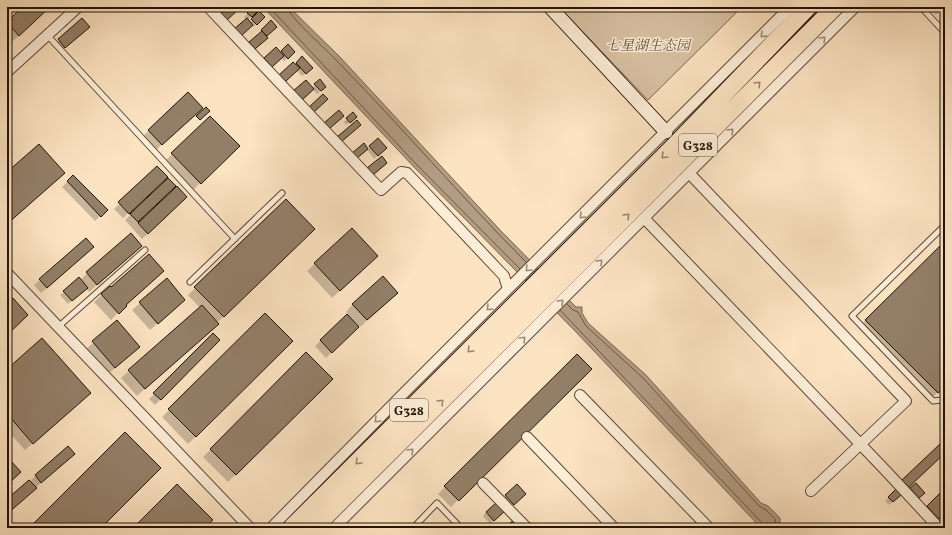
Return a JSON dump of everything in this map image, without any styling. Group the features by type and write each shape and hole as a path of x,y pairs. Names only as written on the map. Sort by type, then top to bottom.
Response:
{"highway":[{"name":"G328","path":"291,528 522,287 680,139 808,7"},
{"name":"G328","path":"314,528 566,287 835,7"}],"street":[{"path":"7,72 78,7"},
{"path":"208,7 381,190 401,172 406,174 504,276 508,289"},
{"path":"550,7 666,132"},
{"path":"546,263 666,132 790,7"},
{"path":"566,287 644,218 855,7"},
{"path":"689,173 906,401 811,491"},
{"path":"644,218 892,478 938,527 937,528"},
{"path":"7,273 250,528"},
{"path":"271,528 508,289 522,287"},
{"path":"334,528 546,307"},
{"path":"580,395 709,528"},
{"path":"527,437 614,528"},
{"path":"483,483 527,528"}],"lane":[{"path":"921,7 923,11 945,33"},
{"path":"48,36 235,238"},
{"path":"190,282 282,193"},
{"path":"945,225 852,316 933,401 942,400 945,397"},
{"path":"58,326 145,250"},
{"path":"413,528 437,503 461,528"}],"green space":[{"name":"七星湖生态园","path":"559,7 742,7 648,100"}],"water":[{"path":"263,7 289,7 339,56 501,231 576,307 582,307 582,313 588,323 646,375 761,503 768,506 780,518 780,525 782,528 761,528 576,332 414,167"}],"building":[{"path":"22,7 50,7 19,36 7,22"},
{"path":"228,7 241,7 226,21 220,15"},
{"path":"253,7 256,7 259,10 252,17 247,13"},
{"path":"259,11 265,17 257,25 251,19"},
{"path":"82,18 90,27 65,48 58,39"},
{"path":"247,18 253,25 241,36 234,29"},
{"path":"271,20 277,27 267,36 261,30"},
{"path":"262,31 268,38 255,49 249,42"},
{"path":"288,44 295,52 288,59 281,51"},
{"path":"276,47 284,56 272,67 264,58"},
{"path":"302,56 313,68 306,74 296,63"},
{"path":"293,62 300,68 285,82 279,75"},
{"path":"320,79 326,87 321,91 314,84"},
{"path":"306,80 314,89 301,101 293,91"},
{"path":"188,92 203,108 162,145 148,130"},
{"path":"323,94 328,99 313,113 308,108"},
{"path":"206,107 210,111 200,120 196,116"},
{"path":"339,110 344,116 329,129 324,123"},
{"path":"353,112 357,117 350,123 346,118"},
{"path":"210,116 240,146 201,184 171,153"},
{"path":"357,120 361,125 341,142 337,137"},
{"path":"378,138 387,148 378,156 369,146"},
{"path":"364,143 368,149 356,159 351,154"},
{"path":"39,144 65,173 7,224 7,172"},
{"path":"382,156 387,163 373,175 367,168"},
{"path":"157,166 168,177 129,214 118,202"},
{"path":"73,175 108,210 101,217 67,181"},
{"path":"168,178 176,186 138,222 130,214"},
{"path":"177,186 187,197 148,234 138,223"},
{"path":"286,199 315,229 224,317 194,287"},
{"path":"352,228 378,256 340,291 314,263"},
{"path":"131,233 142,246 97,285 86,272"},
{"path":"86,238 94,247 47,288 39,279"},
{"path":"945,241 945,387 938,393 865,320"},
{"path":"149,254 164,271 126,305 127,306 119,314 101,294"},
{"path":"383,276 398,293 367,320 352,304"},
{"path":"79,277 88,288 72,301 63,291"},
{"path":"167,278 185,300 158,324 139,302"},
{"path":"13,298 28,315 7,335 7,304"},
{"path":"202,305 219,324 145,389 128,370"},
{"path":"265,313 293,341 196,437 168,409"},
{"path":"347,314 359,327 332,353 320,340"},
{"path":"117,320 140,347 115,368 92,341"},
{"path":"213,333 220,340 161,400 153,393"},
{"path":"42,338 91,393 33,444 9,416 7,417 7,369"},
{"path":"306,352 333,379 236,475 210,449"},
{"path":"577,354 592,369 459,501 444,486"},
{"path":"125,432 161,468 101,528 29,528"},
{"path":"941,443 945,448 945,453 909,487 902,480"},
{"path":"68,446 75,454 41,483 35,475"},
{"path":"9,459 21,472 7,485 7,461"},
{"path":"29,480 37,488 7,514 7,499"},
{"path":"916,483 925,493 919,498 910,488"},
{"path":"177,484 213,520 204,528 133,528"},
{"path":"517,484 526,494 514,505 505,495"},
{"path":"945,488 945,513 939,519 927,506"},
{"path":"896,489 901,495 893,502 888,497"},
{"path":"498,501 506,510 494,521 486,512"},
{"path":"515,519 523,528 504,528"}]}
